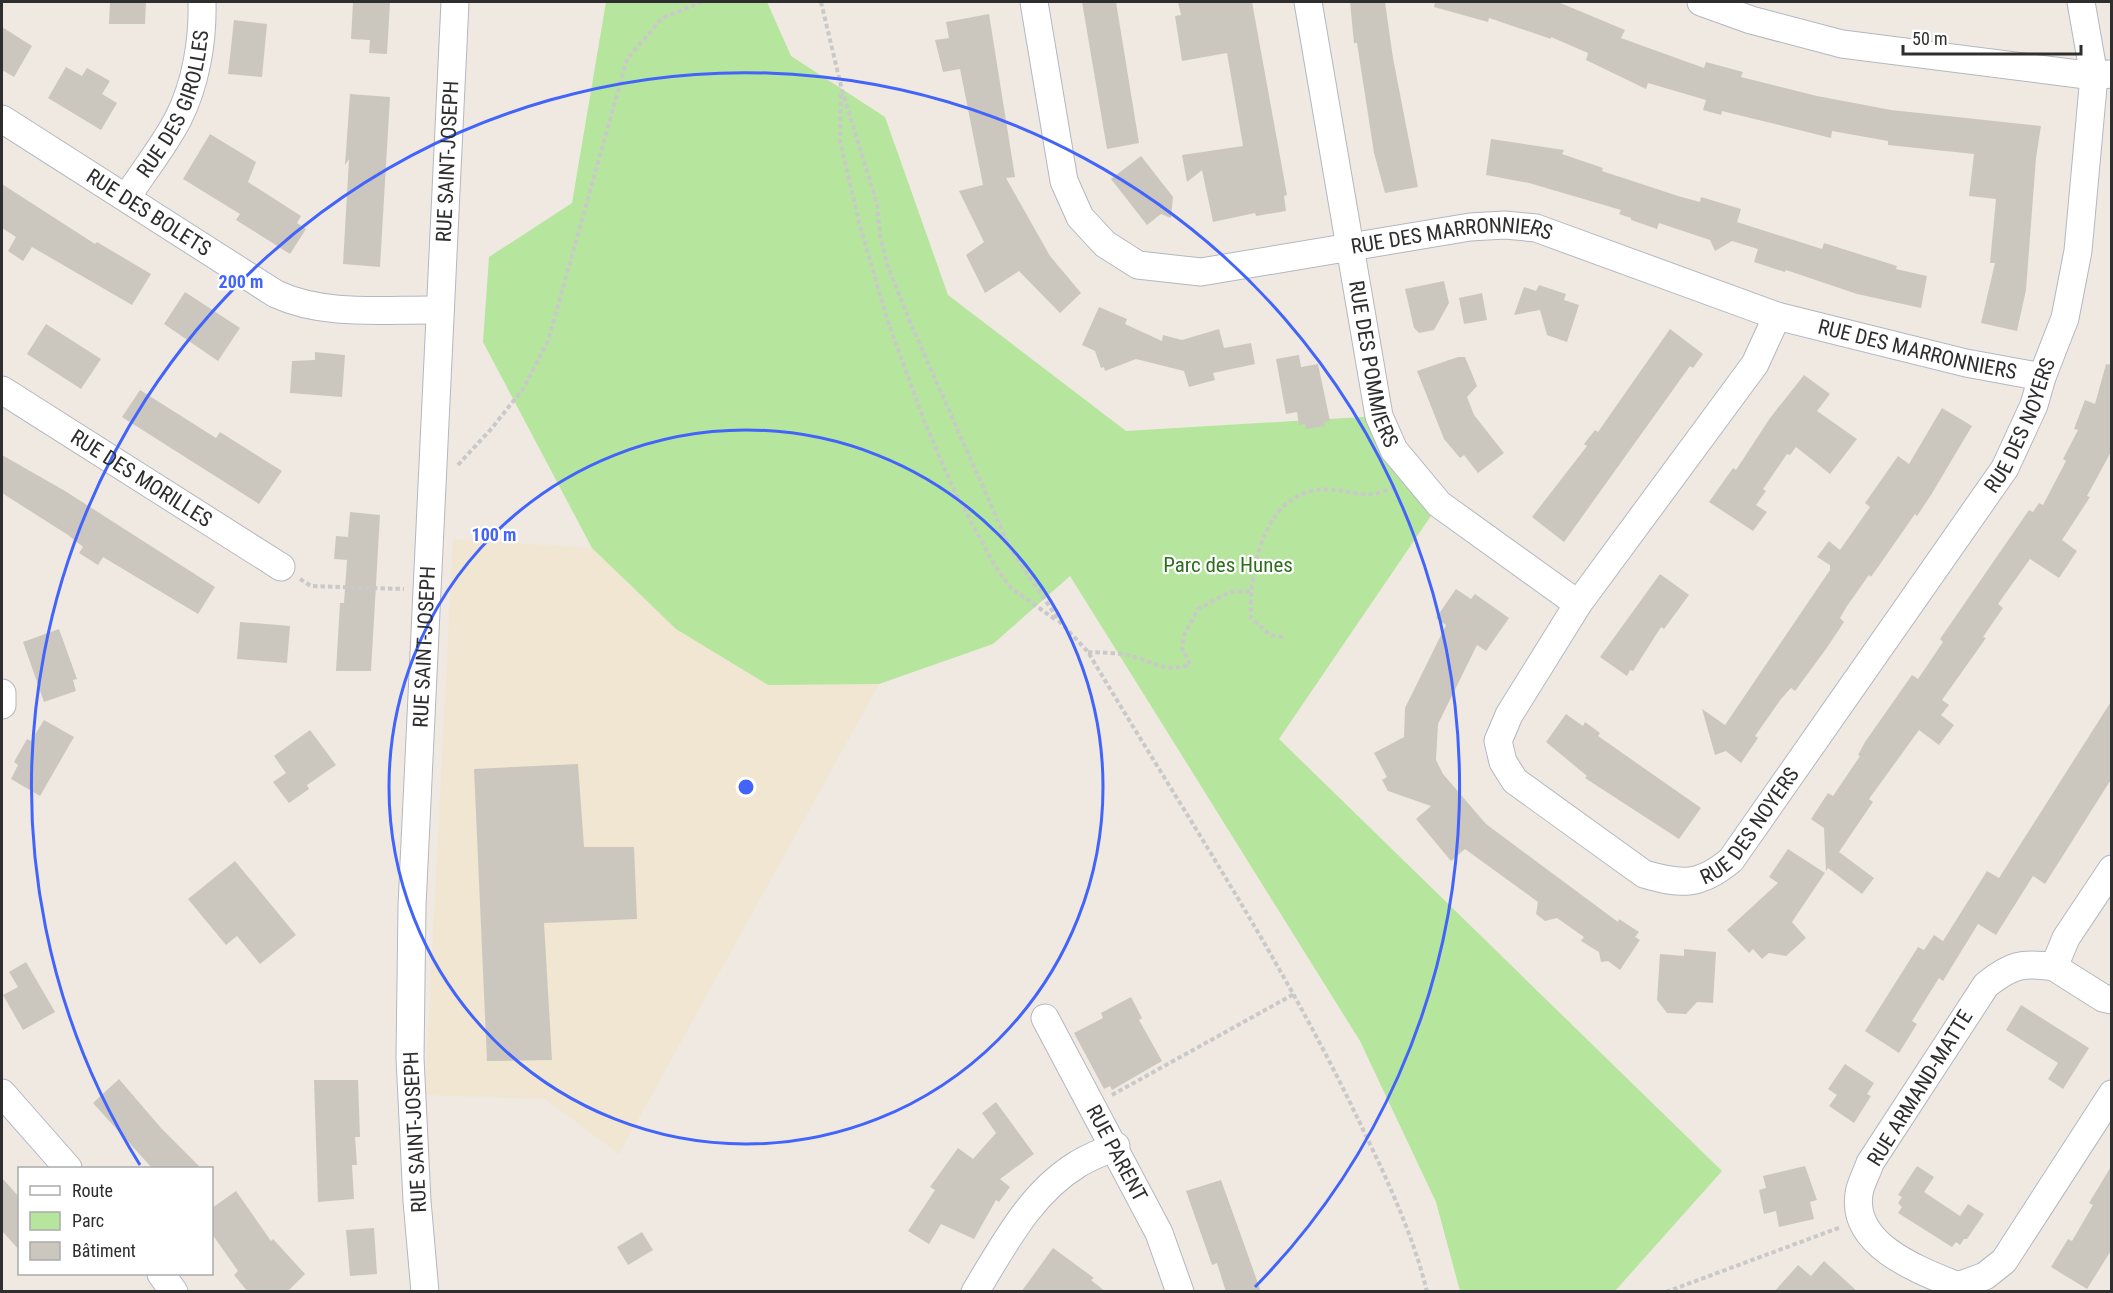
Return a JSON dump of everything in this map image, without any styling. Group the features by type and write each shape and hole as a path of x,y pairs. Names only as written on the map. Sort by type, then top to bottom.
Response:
{"street":[{"name":"RUE DES GIROLLES","path":"127,197 178,119 194,77 200,43 202,2"},
{"name":"RUE SAINT-JOSEPH","path":"425,1292 417,1200 410,1058 412,906 455,2"},
{"name":"RUE DES MARRONNIERS","path":"1034,2 1064,181 1080,217 1105,244 1138,265 1201,272 1470,228 1505,225 1536,228 1777,316 1966,363 2042,377"},
{"name":"RUE DES POMMIERS","path":"1308,2 1379,416 1394,450 1439,504 1578,604"},
{"path":"1701,2 1751,21 1842,44 2103,75 2081,2"},
{"name":"RUE DES NOYERS","path":"1777,316 1755,364 1578,604 1509,715 1498,741 1503,762 1515,781 1644,874 1666,881 1689,882 1712,876 1731,860 2005,468 2034,405 2042,377 2065,318 2078,251 2103,75"},
{"name":"RUE DES BOLETS","path":"2,119 276,294 297,304 340,308 440,310"},
{"name":"RUE DES MORILLES","path":"2,390 281,567"},
{"path":"2,693 2,705"},
{"path":"2054,967 2066,938 2112,869"},
{"name":"RUE ARMAND-MATTE","path":"1861,1220 1859,1194 1870,1163 1986,985 2004,970 2028,963 2054,967 2103,998 2112,1000"},
{"name":"RUE PARENT","path":"1045,1018 1116,1146 1159,1233 1180,1292"},
{"path":"2,1093 67,1167"},
{"path":"1861,1220 1876,1242 1920,1271 1958,1286 1985,1276 2004,1261 2112,1094"},
{"path":"975,1292 1017,1223 1050,1185 1079,1163 1116,1146"},
{"path":"162,1275 174,1292"}],"path":[{"path":"432,494 492,428 523,389 548,341 627,59 662,18 702,2"},
{"path":"821,2 842,90 877,204 880,236 888,267 1010,548 1060,622 1088,652 1294,994 1381,1166 1421,1265 1427,1292"},
{"path":"842,90 839,118 840,141 857,216 886,319 923,418 952,486 995,566 1011,588 1060,622"},
{"path":"1283,637 1270,635 1251,618 1250,591 1255,563 1269,524 1282,505 1301,494 1318,489 1373,494 1419,480"},
{"path":"281,567 311,586 426,590"},
{"path":"1088,652 1131,656 1161,668 1177,669 1190,665 1182,648 1184,635 1198,609 1230,592 1250,591"},
{"path":"1093,1105 1294,994"},
{"path":"1666,1292 1861,1220"}],"shaded area":[{"path":"453,539 592,548 676,629 768,685 879,684 619,1154 545,1099 425,1095"}],"green space":[{"name":"Parc des Hunes","path":"606,2 767,2 791,56 885,117 948,295 1126,431 1379,416 1439,504 1279,739 1722,1171 1615,1291 1460,1291 1436,1202 1360,1041 1070,576 993,644 879,684 768,685 676,629 592,548 483,342 489,257 572,203"}],"building":[{"path":"110,2 146,2 145,24 109,24"},
{"path":"353,2 390,2 387,54 369,53 370,40 351,39"},
{"path":"1082,2 1116,2 1139,143 1107,149"},
{"path":"1178,2 1252,2 1287,195 1284,196 1286,211 1256,216 1255,213 1213,222 1202,170 1187,182 1182,155 1243,146 1227,53 1182,61 1175,16 1181,15"},
{"path":"1350,2 1385,2 1393,58 1418,187 1385,193 1374,153 1357,43 1354,43"},
{"path":"1435,2 1558,2 1625,30 1621,38 1704,68 1706,62 1743,72 1741,77 1817,96 1891,110 2041,126 2036,158 2026,290 2017,331 1981,323 1995,263 1990,263 1996,199 1969,196 1974,154 1888,145 1888,141 1832,131 1831,138 1722,111 1721,115 1703,110 1706,100 1648,83 1646,89 1586,60 1588,53 1551,37 1551,39 1489,18 1488,22 1434,7"},
{"path":"989,14 1015,177 1006,178 1050,256 1081,293 1060,313 1019,271 985,293 966,255 984,242 959,191 983,185 960,69 943,72 935,40 949,38 946,22"},
{"path":"234,20 267,24 262,77 228,74"},
{"path":"2,27 32,46 14,77 2,70"},
{"path":"66,67 82,76 87,68 110,81 102,94 117,103 101,130 48,98"},
{"path":"350,94 390,97 380,267 343,264 349,159 345,165"},
{"path":"210,134 256,162 248,182 301,216 297,223 306,229 290,254 236,220 240,214 183,179"},
{"path":"1491,139 1564,150 1562,154 1603,168 1602,171 1678,196 1700,202 1701,197 1741,209 1737,222 1822,249 1824,243 1897,266 1896,269 1927,276 1921,308 1857,294 1786,270 1785,272 1754,262 1758,249 1732,241 1715,251 1710,240 1659,223 1657,229 1619,214 1621,210 1529,183 1486,175"},
{"path":"1141,156 1173,197 1171,218 1161,214 1147,225 1111,179"},
{"path":"2,184 95,244 97,242 151,274 132,305 32,247 23,261 8,251 16,237 2,228"},
{"path":"1444,281 1449,303 1434,330 1419,333 1414,328 1405,289"},
{"path":"1539,285 1566,294 1564,300 1579,305 1567,342 1547,335 1540,310 1514,315 1524,287 1536,291"},
{"path":"185,292 240,328 218,361 164,324"},
{"path":"1482,293 1487,320 1464,324 1459,298"},
{"path":"1099,307 1127,319 1125,324 1162,341 1163,335 1182,340 1219,329 1224,348 1251,343 1255,364 1213,373 1215,380 1189,387 1184,371 1136,359 1105,371 1104,367 1101,368 1095,351 1082,345"},
{"path":"46,324 101,359 81,389 27,354"},
{"path":"1670,329 1703,354 1693,368 1690,366 1564,542 1532,517 1587,446 1584,444 1595,430 1598,432"},
{"path":"315,352 345,355 342,397 290,393 292,361 315,360"},
{"path":"1299,355 1301,367 1318,364 1330,421 1324,422 1325,426 1306,429 1305,424 1299,425 1297,412 1286,414 1276,359"},
{"path":"1458,357 1465,357 1477,386 1467,397 1474,415 1504,453 1478,473 1464,455 1460,458 1444,439 1417,371"},
{"path":"2106,364 2112,365 2112,450 2087,496 2090,497 2062,540 2077,551 2059,578 2030,559 1998,604 2003,608 1983,637 1986,638 1942,700 1949,705 1941,715 1954,725 1939,745 1919,730 1869,799 1873,802 1839,852 1874,878 1862,894 1828,868 1826,871 1824,828 1811,819 1828,793 1833,796 1860,756 1858,755 1865,742 1912,675 1918,679 1943,642 1940,639 2029,510 2033,512 2039,503 2043,505 2066,461 2063,459 2078,430 2074,429 2085,400 2095,404"},
{"path":"1804,375 1830,394 1817,411 1857,439 1830,474 1796,447 1790,455 1787,454 1763,489 1766,491 1756,505 1767,512 1753,531 1709,502 1733,468 1736,470 1770,418"},
{"path":"140,390 216,438 220,432 282,471 259,504 122,417"},
{"path":"1942,408 1972,426 1931,495 1847,606 1840,618 1844,622 1826,649 1795,691 1791,688 1781,699 1755,736 1758,738 1741,763 1726,751 1715,755 1702,709 1725,725 1830,570 1830,565 1817,557 1829,541 1840,550 1870,507 1865,503 1898,456 1909,464"},
{"path":"2,455 65,491 215,587 198,614 103,557 98,565 79,553 83,547 68,535 2,493"},
{"path":"350,512 380,515 371,671 336,671 340,603 344,603 347,560 334,559 336,536 348,537"},
{"path":"1660,574 1689,595 1664,629 1661,627 1633,671 1630,670 1627,676 1600,657"},
{"path":"1456,589 1471,599 1475,594 1509,618 1486,651 1477,645 1438,724 1436,760 1443,774 1486,824 1618,922 1619,919 1639,932 1635,937 1640,940 1620,970 1608,961 1601,962 1599,952 1581,941 1584,937 1557,918 1545,921 1536,914 1538,902 1465,849 1451,861 1416,819 1431,806 1388,791 1382,780 1387,777 1374,753 1404,737 1405,708 1446,625 1436,618"},
{"path":"240,622 290,626 287,663 237,659"},
{"path":"59,629 77,679 73,680 76,691 44,702 23,642"},
{"path":"2112,700 2112,778 2045,884 2033,876 1996,935 1978,924 1943,981 1939,978 1912,1021 1917,1024 1899,1053 1865,1031 1918,947 1924,950 1934,935 1943,941 1987,871 1999,878"},
{"path":"1566,714 1583,726 1585,722 1600,733 1598,736 1701,808 1679,839 1585,778 1587,776 1546,742"},
{"path":"44,720 74,737 40,796 11,779 18,765 14,762 27,739 31,741"},
{"path":"310,730 336,765 307,785 309,789 289,803 273,782 286,773 274,756"},
{"path":"578,764 584,847 634,847 637,919 544,923 552,1060 487,1061 474,769"},
{"path":"1788,849 1825,873 1792,922 1806,938 1786,956 1769,953 1762,959 1753,949 1749,953 1727,930 1778,883 1769,877"},
{"path":"235,861 296,935 260,964 237,936 226,945 188,899"},
{"path":"1684,949 1716,952 1713,1003 1697,1002 1686,1014 1667,1013 1657,1000 1660,954 1684,956"},
{"path":"26,962 55,1012 23,1030 3,995 18,987 9,972"},
{"path":"1131,997 1142,1018 1139,1020 1162,1061 1112,1090 1110,1086 1104,1089 1074,1033 1103,1018 1101,1013"},
{"path":"2021,1005 2089,1048 2063,1089 2048,1079 2058,1063 2006,1030"},
{"path":"1845,1064 1874,1083 1867,1094 1871,1096 1854,1123 1829,1106 1837,1095 1828,1089"},
{"path":"119,1079 161,1128 200,1167 151,1167 93,1103"},
{"path":"314,1080 358,1080 360,1137 355,1137 357,1165 352,1165 354,1199 318,1202"},
{"path":"996,1102 1034,1154 1000,1179 1010,1187 999,1202 996,1200 974,1239 941,1224 929,1244 908,1231 935,1190 930,1187 958,1148 973,1159 996,1133 982,1113"},
{"path":"2112,1165 2112,1249 2087,1289 2051,1267 2068,1239 2072,1241 2093,1205 2089,1203"},
{"path":"1805,1166 1817,1200 1810,1202 1814,1219 1779,1227 1776,1211 1764,1214 1759,1190 1766,1188 1763,1176"},
{"path":"1917,1166 1934,1177 1924,1192 1960,1216 1968,1204 1984,1214 1967,1239 1964,1239 1960,1245 1956,1242 1952,1247 1898,1213 1902,1207 1898,1203 1902,1197 1898,1195"},
{"path":"2,1178 18,1196 18,1249 2,1231"},
{"path":"1221,1180 1261,1292 1226,1292 1217,1263 1212,1265 1186,1191"},
{"path":"236,1191 271,1241 273,1239 305,1274 287,1292 248,1292 234,1275 238,1271 213,1235 213,1207"},
{"path":"374,1228 377,1274 350,1276 346,1230"},
{"path":"642,1232 653,1250 628,1265 617,1247"},
{"path":"1053,1248 1094,1278 1091,1280 1106,1292 1021,1292"},
{"path":"1824,1261 1858,1292 1774,1292 1798,1265 1811,1276"}]}
